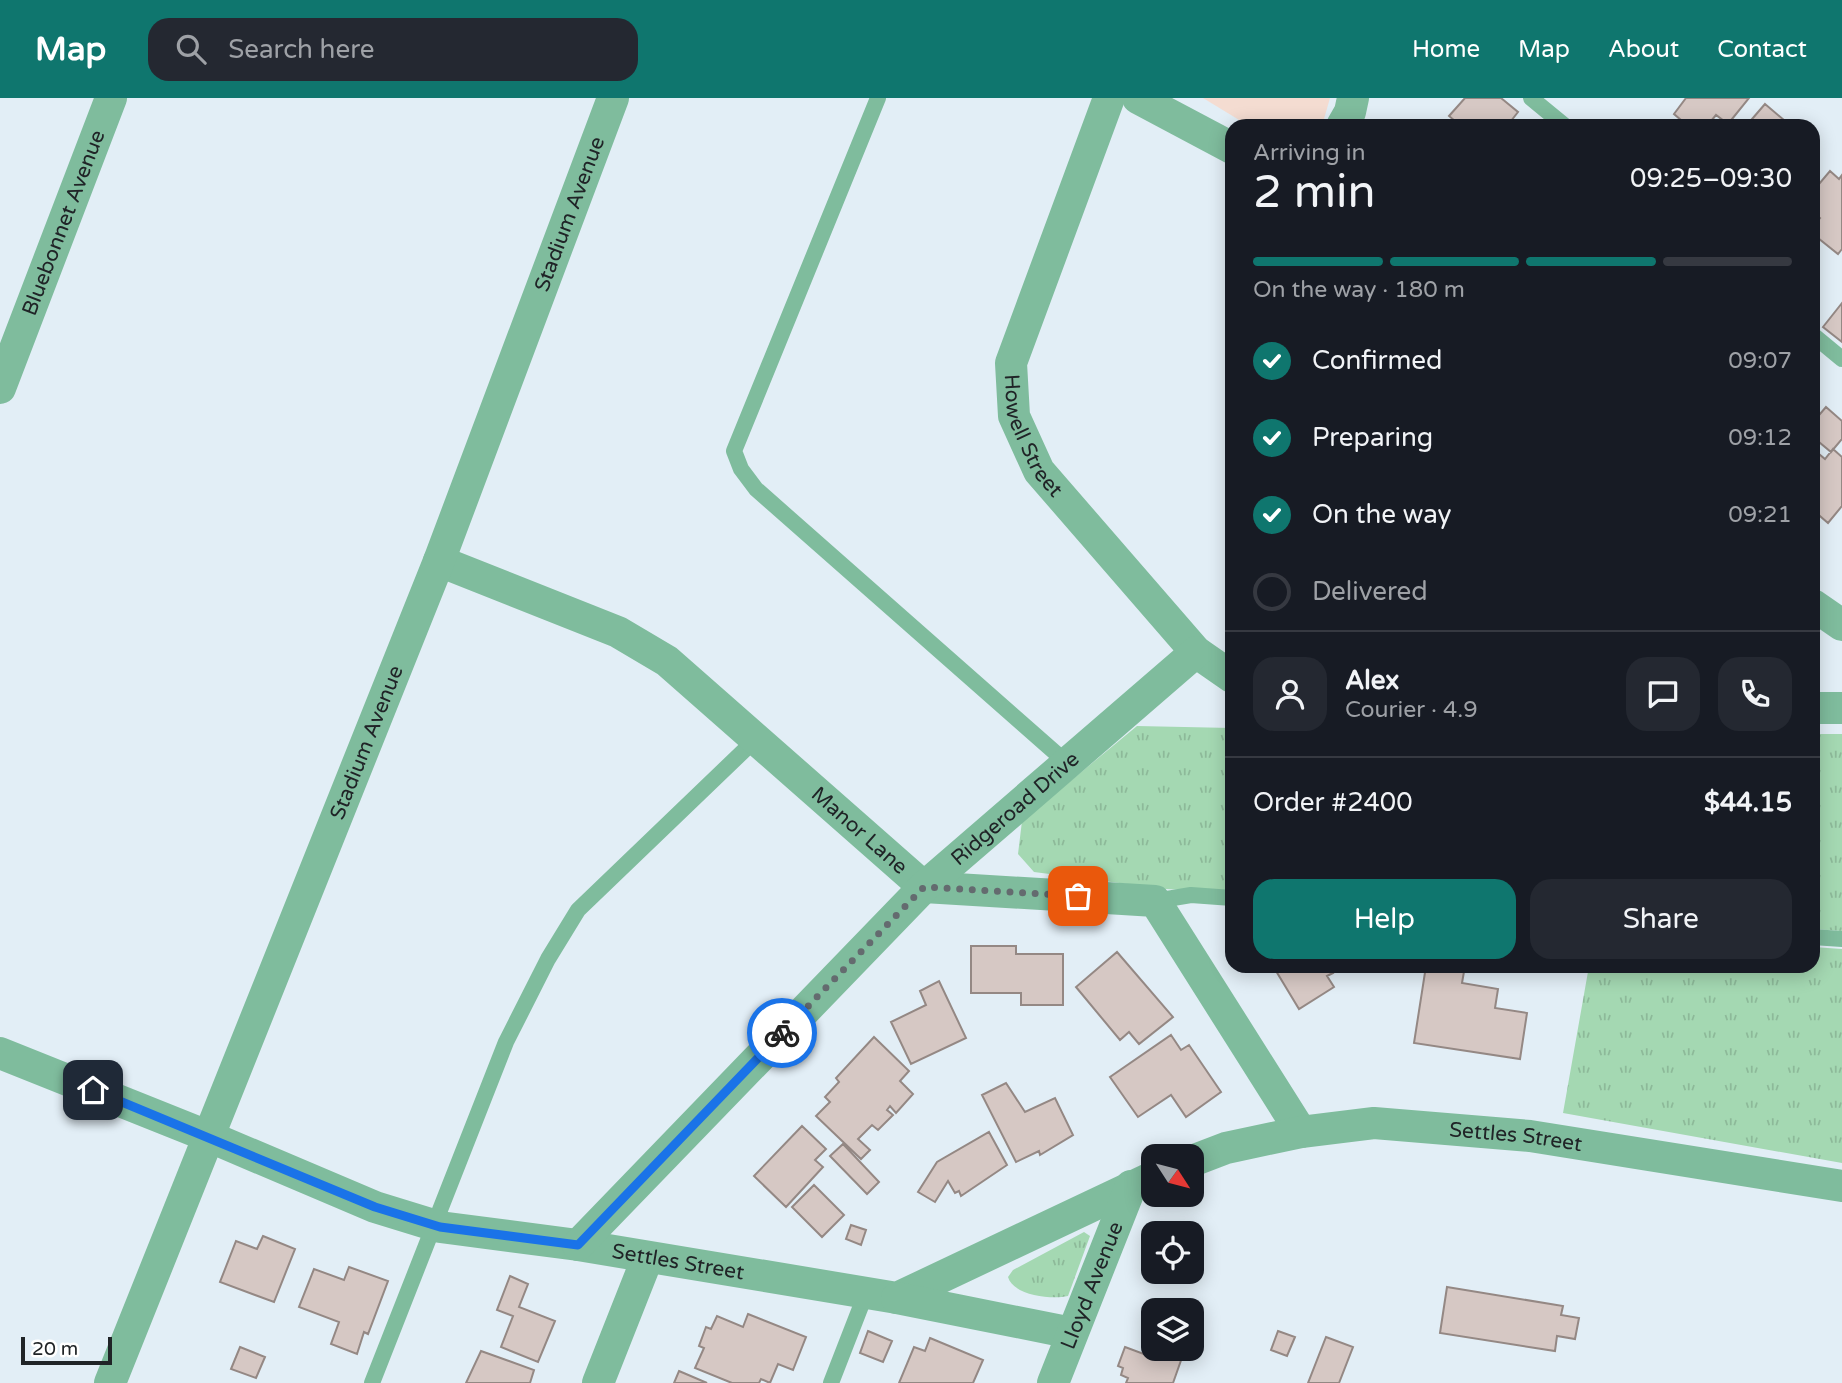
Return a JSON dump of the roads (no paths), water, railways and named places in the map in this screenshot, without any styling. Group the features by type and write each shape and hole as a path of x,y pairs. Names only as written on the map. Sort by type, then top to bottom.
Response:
{"street":[{"name":"Bluebonnet Avenue","path":"0,388 111,98"},
{"name":"Stadium Avenue","path":"110,1383 439,561 613,98"},
{"name":"Howell Street","path":"1109,98 1011,363 1014,416 1039,471 1196,652"},
{"path":"1138,98 1225,143"},
{"path":"1346,119 1353,98"},
{"name":"Manor Lane","path":"439,561 618,632 667,661 924,887 1155,901"},
{"path":"1820,610 1842,625"},
{"name":"Ridgeroad Drive","path":"578,1245 924,887 1196,652"},
{"path":"1196,652 1225,672"},
{"path":"1820,708 1842,708"},
{"path":"1155,901 1301,1132"},
{"name":"Settles Street","path":"0,1054 210,1137 375,1207 434,1225 578,1245 648,1259 897,1298 1072,1334"},
{"name":"Settles Street","path":"1204,1156 1226,1148 1301,1132 1374,1123 1530,1136 1842,1185"},
{"path":"897,1298 1141,1182"},
{"name":"Lloyd Avenue","path":"1053,1383 1072,1334 1141,1184"},
{"path":"598,1383 648,1259"}],"lane":[{"path":"878,98 734,451 741,469 756,489 1067,763"},
{"path":"1531,98 1556,119"},
{"path":"1820,341 1842,359"},
{"path":"372,1383 506,1042 548,959 578,910 756,739"},
{"path":"1155,901 1191,895 1225,897"},
{"path":"1820,937 1842,939"},
{"path":"831,1383 866,1293"}]}
